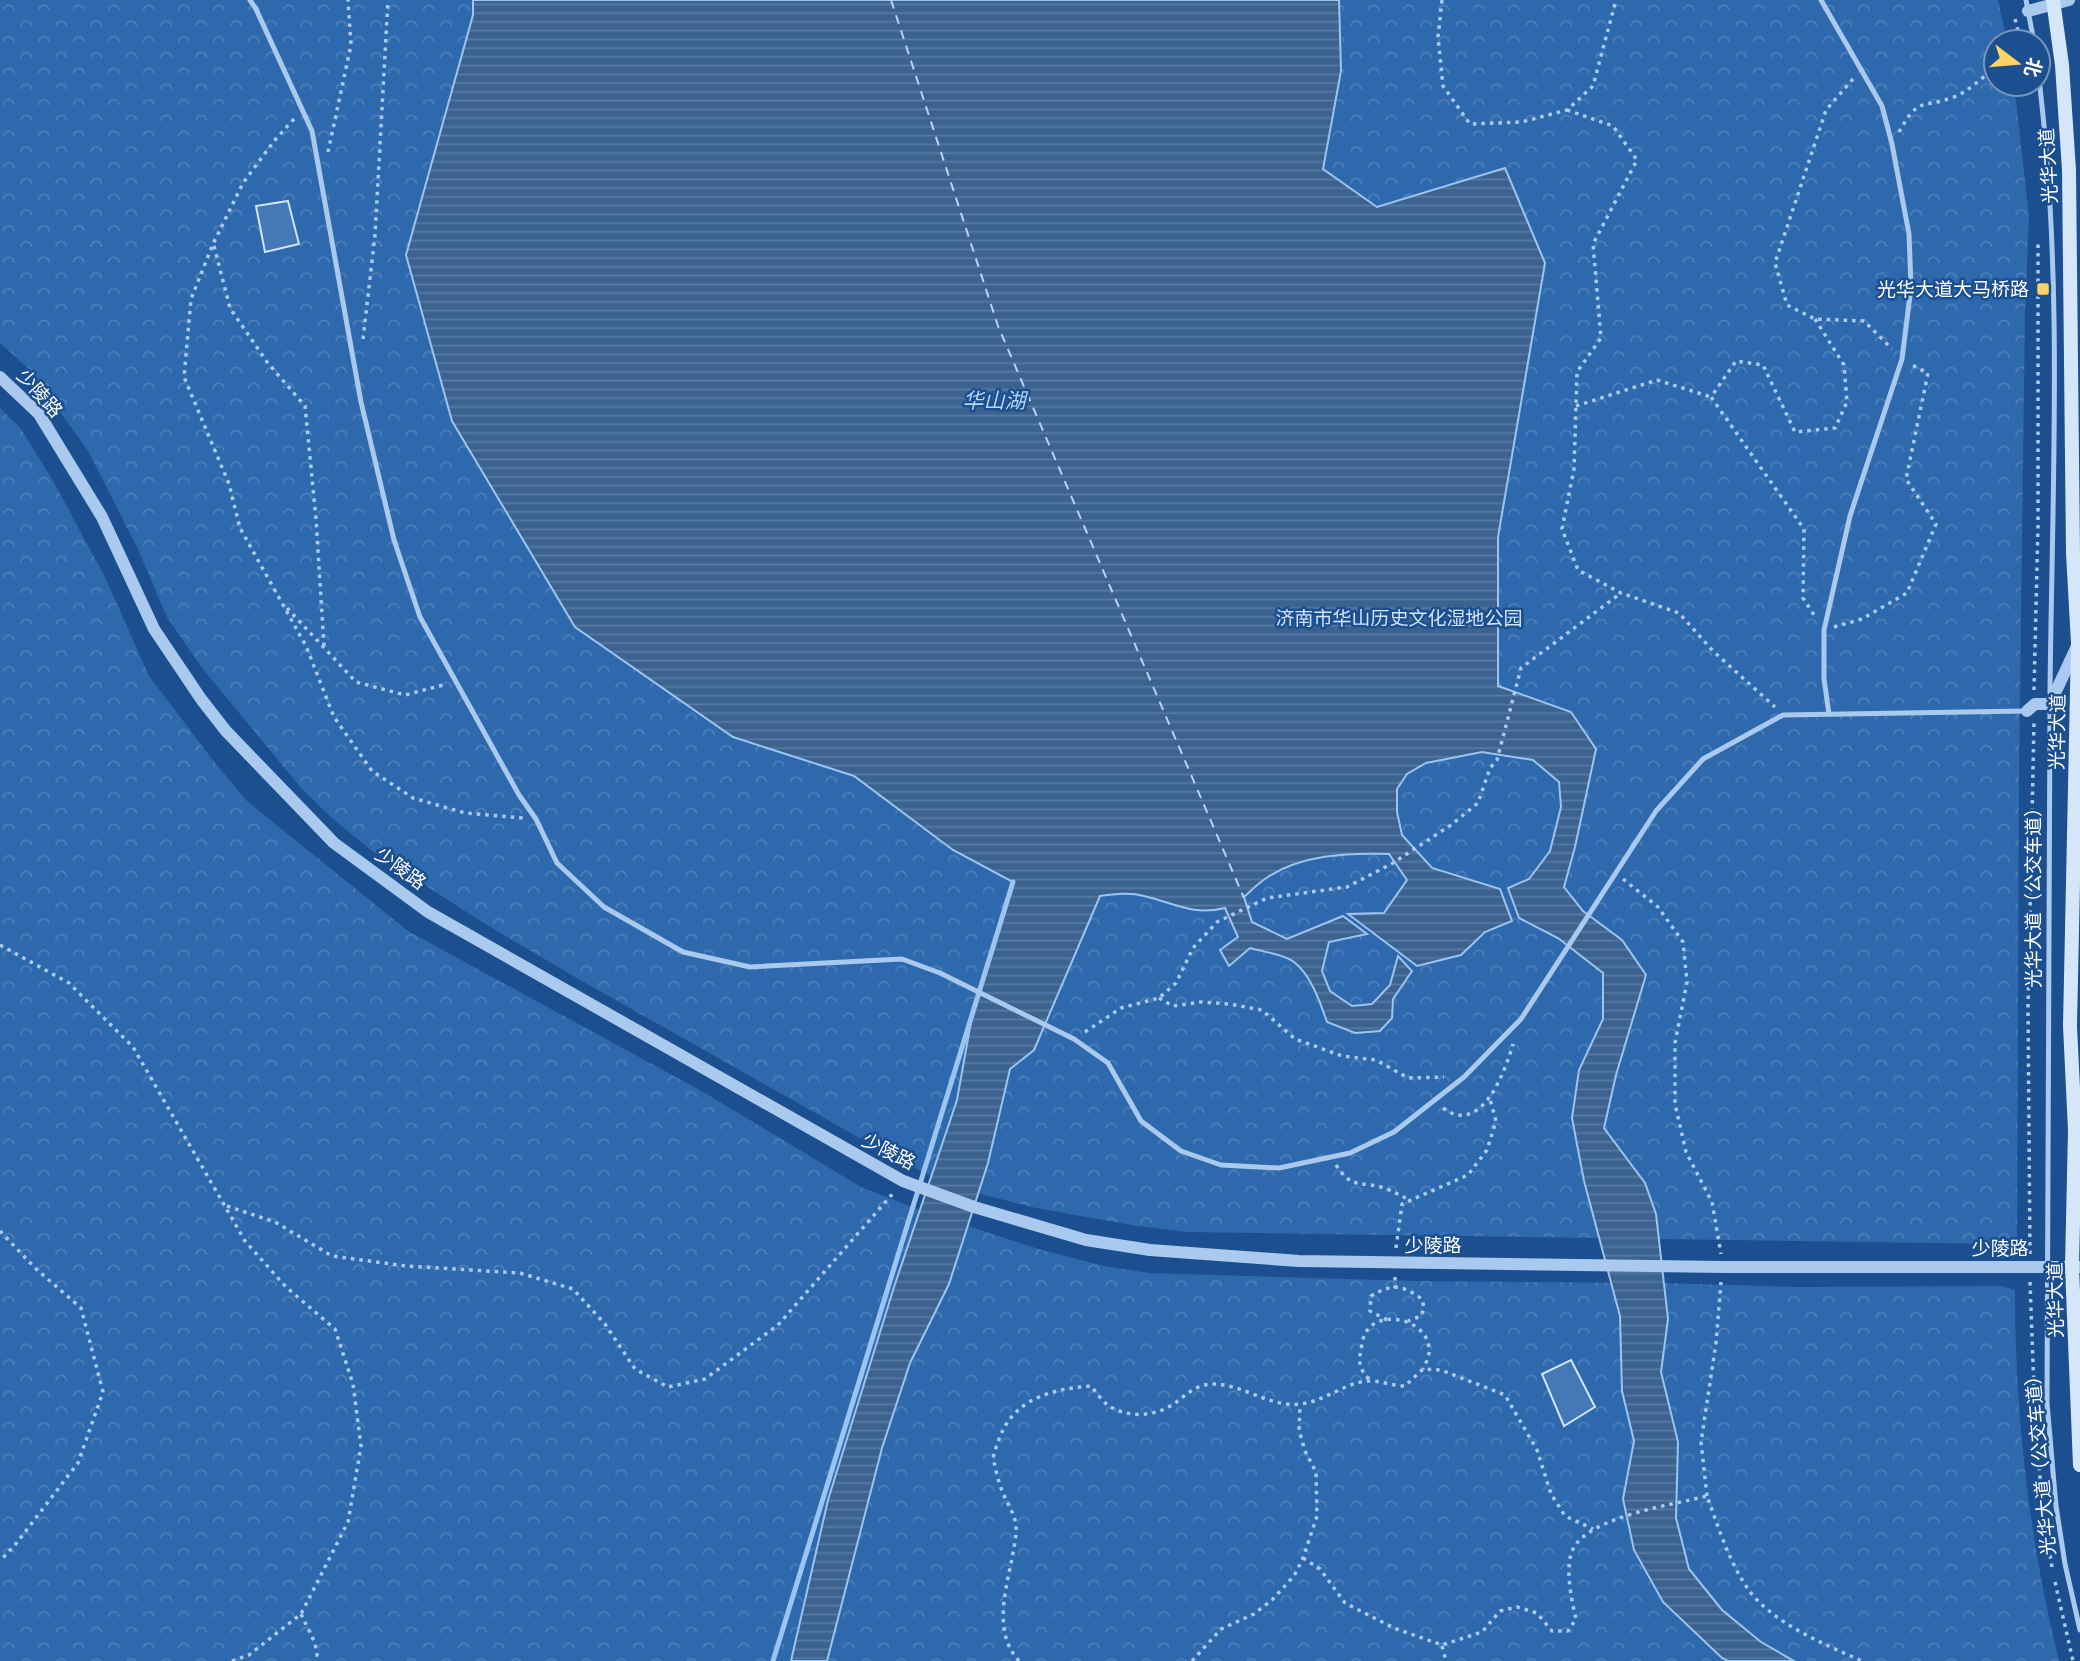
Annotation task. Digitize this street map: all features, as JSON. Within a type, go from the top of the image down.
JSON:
[{"type":"main road","name":"光华大道","points":[[2053,2],[2062,65],[2069,170],[2073,553],[2079,643],[2070,1026],[2075,1130],[2080,1465]]},
{"type":"street","points":[[2027,6],[2069,0]]},
{"type":"street","name":"少陵路","points":[[0,377],[46,425],[102,517],[154,629],[201,699],[226,731],[334,843],[428,912],[903,1181],[974,1208],[1086,1240],[1150,1250],[1298,1261],[1723,1267],[2076,1267]]},
{"type":"street","points":[[2031,708],[2050,705],[2079,643]]},
{"type":"lane","points":[[250,0],[312,131],[361,402],[394,540],[420,617],[519,795],[536,819],[557,863],[604,907],[683,952],[750,967],[902,959],[940,972],[1074,1039],[1108,1063],[1141,1121],[1181,1151],[1221,1165],[1279,1168],[1350,1153],[1394,1132],[1464,1077],[1521,1019],[1656,811],[1703,759],[1783,715],[2031,708]]},
{"type":"lane","points":[[1821,0],[1882,106],[1909,234],[1911,287],[1902,359],[1850,516],[1824,630],[1824,679],[1829,714]]},
{"type":"lane","points":[[2027,6],[2031,28]]},
{"type":"lane","name":"光华大道（公交车道）","points":[[2040,98],[2050,209],[2054,315],[2047,1403],[2055,1494],[2065,1564],[2080,1630]]},
{"type":"path","points":[[327,154],[351,45],[348,0]]},
{"type":"path","points":[[362,342],[375,235],[388,0]]},
{"type":"path","points":[[1442,0],[1438,37],[1443,86],[1470,124],[1522,122],[1567,110],[1593,86],[1616,0]]},
{"type":"path","points":[[1576,405],[1657,380],[1711,397],[1804,529],[1803,598],[1824,630],[1861,619],[1908,593],[1936,524],[1906,479],[1928,373],[1902,359],[1864,321],[1815,320],[1787,305],[1775,263],[1826,110],[1861,70]]},
{"type":"path","points":[[1892,144],[1910,112],[1924,104],[1955,97],[1982,78]]},
{"type":"path","points":[[303,110],[274,141],[243,183],[213,244],[191,299],[184,376],[229,484],[240,528],[306,646],[334,717],[372,771],[413,798],[465,813],[536,819]]},
{"type":"path","points":[[1567,110],[1613,126],[1637,160],[1593,244],[1601,338],[1577,372],[1574,469],[1562,529],[1578,570],[1621,593],[1679,613],[1713,651],[1783,715]]},
{"type":"path","points":[[2034,1396],[2030,1319],[2028,1007],[2031,708],[2038,525],[2038,243]]},
{"type":"path","points":[[213,244],[230,308],[267,362],[305,405],[324,646]]},
{"type":"path","points":[[1711,397],[1736,361],[1763,365],[1795,432],[1835,428],[1847,402],[1844,365],[1815,320]]},
{"type":"path","points":[[1074,1039],[1121,1008],[1159,999],[1176,983],[1193,948],[1222,919],[1267,898],[1347,887],[1393,863],[1478,803],[1490,768],[1497,760],[1521,668],[1621,593]]},
{"type":"path","points":[[283,603],[356,682],[405,695],[456,682]]},
{"type":"path","points":[[1616,874],[1658,907],[1683,942],[1687,982],[1675,1043],[1675,1104],[1686,1152],[1712,1202],[1723,1267],[1716,1343],[1701,1442],[1707,1496],[1725,1546],[1746,1586],[1761,1604],[1813,1639],[1862,1661]]},
{"type":"path","points":[[0,945],[69,983],[133,1047],[245,1241],[286,1287],[335,1329],[353,1384],[361,1446],[348,1522],[301,1615],[249,1654],[232,1661]]},
{"type":"path","points":[[1159,999],[1173,1006],[1201,1002],[1262,1010],[1295,1039],[1342,1056],[1376,1060],[1408,1078],[1464,1077]]},
{"type":"path","points":[[1433,1101],[1452,1115],[1468,1116],[1481,1107],[1504,1072],[1521,1019]]},
{"type":"path","points":[[1395,1264],[1397,1226],[1402,1204],[1468,1175],[1487,1150],[1496,1121],[1489,1096]]},
{"type":"path","points":[[1330,1157],[1344,1177],[1360,1185],[1381,1187],[1410,1200]]},
{"type":"path","points":[[226,1206],[275,1222],[332,1256],[406,1266],[520,1273],[573,1289],[605,1324],[635,1369],[668,1387],[705,1379],[778,1325],[903,1181]]},
{"type":"path","points":[[0,1231],[35,1268],[81,1308],[103,1392],[78,1464],[0,1561]]},
{"type":"path","points":[[1387,1320],[1370,1311],[1371,1296],[1384,1289],[1405,1287],[1422,1299],[1424,1308],[1420,1316],[1408,1321],[1387,1320],[1369,1327],[1364,1336],[1359,1356],[1361,1371],[1370,1380],[1389,1386],[1405,1386],[1423,1369],[1430,1353],[1426,1339],[1417,1326],[1408,1321]]},
{"type":"path","points":[[1423,1369],[1441,1370],[1505,1395],[1537,1450],[1551,1494],[1565,1516],[1593,1529]]},
{"type":"path","points":[[1019,1661],[1003,1627],[1004,1596],[1014,1555],[1017,1518],[1002,1492],[993,1458],[1002,1430],[1020,1407],[1042,1394],[1091,1386],[1108,1406],[1124,1412],[1153,1415],[1174,1404],[1190,1390],[1210,1384],[1237,1387],[1262,1398],[1300,1405],[1370,1380]]},
{"type":"path","points":[[1192,1661],[1221,1629],[1254,1615],[1272,1600],[1294,1576],[1303,1558],[1317,1516],[1316,1472],[1305,1451],[1299,1430],[1300,1405]]},
{"type":"path","points":[[2036,1422],[2043,1501]]},
{"type":"path","points":[[1303,1558],[1320,1569],[1345,1603],[1394,1628],[1442,1645],[1482,1632],[1500,1611],[1517,1607],[1537,1612],[1552,1630],[1568,1632],[1576,1619],[1569,1574],[1573,1549],[1593,1529],[1616,1518],[1707,1496]]},
{"type":"path","points":[[2046,1527],[2049,1554],[2073,1661]]},
{"type":"path","points":[[301,1615],[315,1643],[318,1661]]},
{"type":"path","points":[[1442,1645],[1447,1661]]},
{"type":"green space","name":"济南市华山历史文化湿地公园","points":[[0,0],[1998,0],[2004,28],[1982,28],[1982,98],[2016,98],[2029,216],[2025,313],[2019,773],[2017,1240],[1999,1244],[1187,1232],[1036,1208],[950,1186],[879,1149],[482,922],[372,851],[333,819],[302,789],[202,668],[167,617],[137,547],[88,451],[30,370],[0,343]]},
{"type":"green space","points":[[0,408],[21,429],[52,479],[105,577],[149,676],[247,801],[408,931],[705,1093],[861,1187],[927,1213],[1042,1250],[1104,1266],[1149,1273],[1415,1281],[1798,1287],[2001,1286],[2015,1290],[2018,1384],[2026,1477],[2039,1570],[2059,1661],[0,1661]]},
{"type":"water","name":"华山湖","points":[[473,0],[1339,0],[1341,71],[1323,169],[1377,207],[1505,168],[1545,263],[1498,537],[1498,686],[1571,712],[1596,749],[1564,887],[1583,911],[1622,940],[1646,975],[1616,1075],[1604,1128],[1645,1183],[1656,1214],[1668,1319],[1661,1372],[1678,1442],[1676,1518],[1689,1569],[1722,1610],[1761,1642],[1794,1661],[1728,1661],[1722,1658],[1663,1602],[1634,1550],[1623,1499],[1634,1441],[1622,1391],[1620,1316],[1584,1181],[1572,1118],[1579,1070],[1603,1019],[1603,973],[1558,938],[1519,918],[1508,888],[1529,879],[1550,851],[1561,807],[1559,782],[1533,760],[1482,752],[1426,763],[1407,774],[1397,789],[1397,812],[1402,835],[1432,868],[1500,889],[1512,921],[1485,932],[1461,955],[1417,966],[1348,914],[1384,913],[1407,880],[1389,854],[1341,855],[1293,864],[1265,879],[1244,897],[1252,922],[1287,939],[1343,916],[1367,934],[1329,942],[1322,971],[1330,991],[1352,1006],[1372,1004],[1390,985],[1398,956],[1412,971],[1393,999],[1392,1018],[1380,1031],[1355,1033],[1327,1022],[1305,974],[1285,957],[1250,948],[1229,966],[1220,950],[1238,937],[1225,908],[1193,910],[1133,894],[1100,896],[1034,1050],[1010,1069],[988,1163],[949,1284],[910,1363],[882,1448],[827,1661],[791,1661],[828,1500],[894,1287],[957,1100],[973,1011],[1013,882],[953,850],[854,776],[733,737],[575,627],[452,421],[406,255],[473,15]]},
{"type":"building","points":[[288,201],[299,244],[265,252],[256,206]]},
{"type":"building","points":[[1571,1360],[1595,1407],[1564,1426],[1542,1374]]},
{"type":"waterway","points":[[773,1661],[1013,882]]},
{"type":"ferry route","points":[[891,0],[998,326],[1244,898]]},
{"type":"place","name":"光华大道大马桥路","points":[[2043,289]]}]
